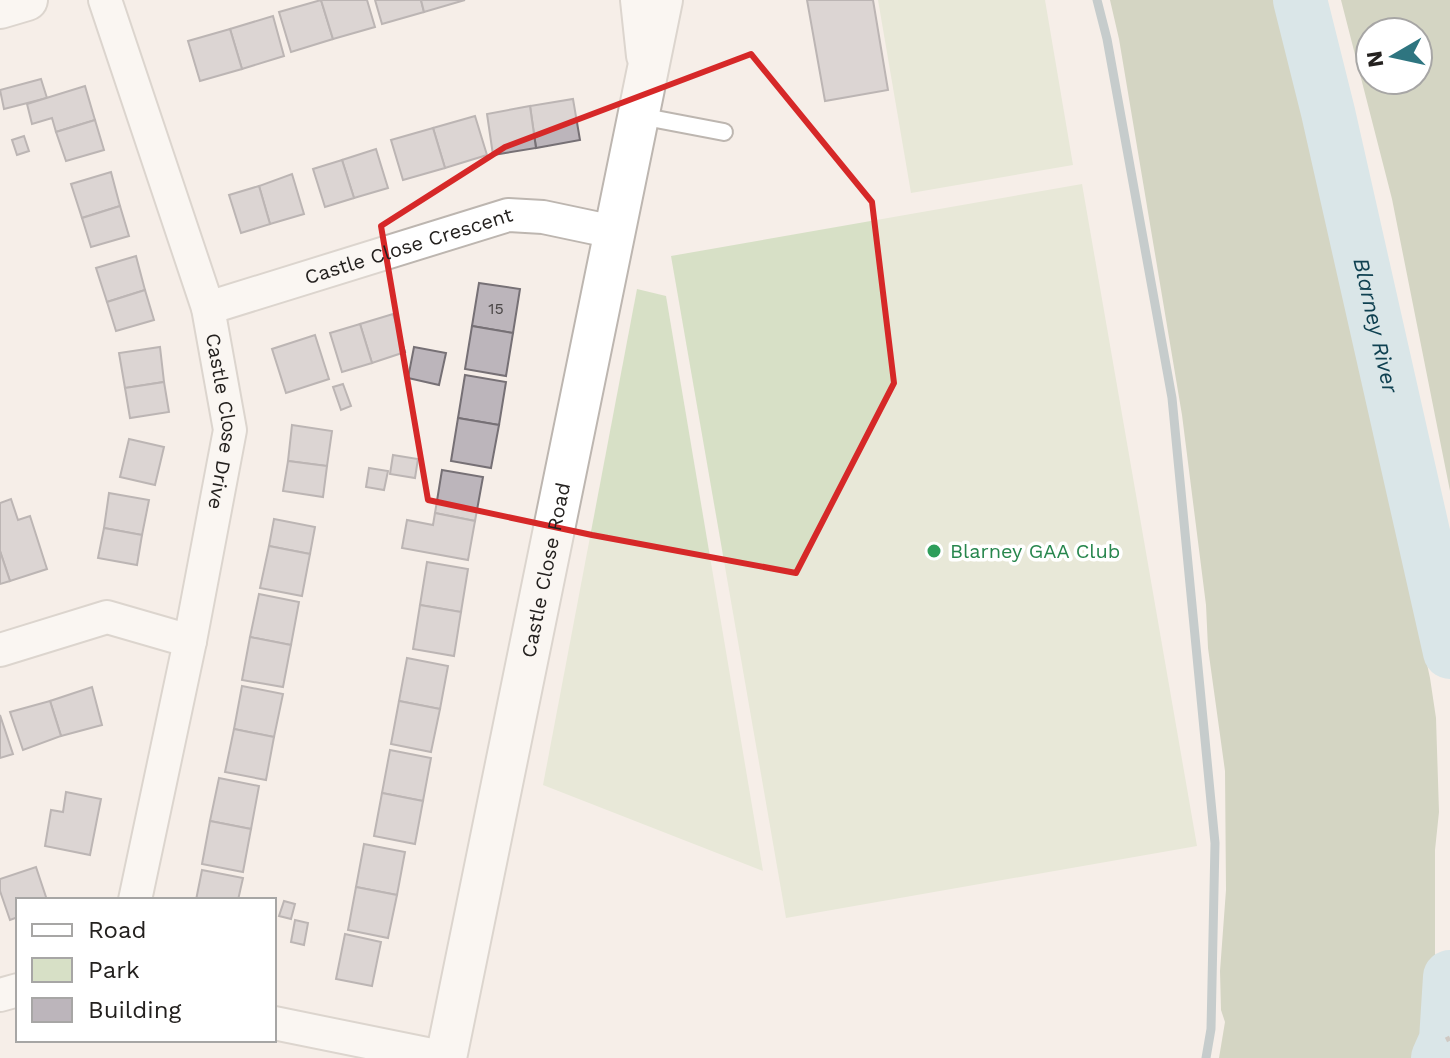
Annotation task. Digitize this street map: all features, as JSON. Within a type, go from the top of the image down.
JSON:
[{"type":"street","points":[[0,8],[27,0]]},
{"type":"street","name":"Castle Close Drive","points":[[105,0],[208,308],[230,430],[190,641],[135,898]]},
{"type":"street","name":"Castle Close Road","points":[[637,0],[642,100]]},
{"type":"street","name":"Castle Close Road","points":[[446,1058],[662,0]]},
{"type":"street","name":"Castle Close Crescent","points":[[208,308],[508,215],[543,217],[614,232]]},
{"type":"street","points":[[0,650],[107,617],[190,641]]},
{"type":"street","points":[[276,1023],[446,1058]]},
{"type":"lane","points":[[642,100],[724,132]]},
{"type":"highlighted area","points":[[751,54],[872,202],[894,383],[796,573],[592,535],[428,500],[381,226],[505,147]]},
{"type":"green space","points":[[878,0],[1045,0],[1073,165],[911,193]]},
{"type":"green space","points":[[1110,0],[1287,0],[1310,102],[1348,213],[1377,432],[1436,718],[1439,812],[1435,850],[1435,959],[1430,1005],[1418,1058],[1219,1058],[1225,1022],[1221,1010],[1220,971],[1226,890],[1225,771],[1182,415]]},
{"type":"green space","points":[[1341,0],[1450,0],[1450,491],[1392,199],[1366,96],[1434,96],[1434,16],[1354,16],[1354,51]]},
{"type":"green space","name":"Blarney GAA Club","points":[[1082,184],[1197,846],[786,918],[671,256]]},
{"type":"green space","points":[[637,289],[666,296],[763,871],[543,785]]},
{"type":"building","points":[[321,0],[333,39],[291,52],[279,12]]},
{"type":"building","points":[[321,0],[367,0],[375,27],[333,39]]},
{"type":"building","points":[[375,0],[421,0],[424,12],[382,24]]},
{"type":"building","points":[[421,0],[465,0],[424,12]]},
{"type":"building","points":[[807,0],[873,0],[888,90],[825,101]]},
{"type":"building","points":[[273,16],[284,56],[242,69],[230,29]]},
{"type":"building","points":[[230,29],[242,69],[200,81],[188,41]]},
{"type":"building","points":[[41,79],[47,98],[4,109],[0,90]]},
{"type":"building","points":[[85,86],[95,120],[56,132],[52,118],[32,124],[27,104]]},
{"type":"building","points":[[573,99],[580,140],[536,148],[530,106]]},
{"type":"building","points":[[530,106],[536,148],[493,155],[487,114]]},
{"type":"building","points":[[475,116],[487,155],[445,168],[433,128]]},
{"type":"building","points":[[95,120],[104,150],[66,161],[56,132]]},
{"type":"building","points":[[433,128],[445,168],[403,180],[391,140]]},
{"type":"building","points":[[24,136],[29,151],[17,155],[12,140]]},
{"type":"building","points":[[376,149],[388,188],[354,198],[342,160]]},
{"type":"building","points":[[342,160],[354,198],[325,207],[313,169]]},
{"type":"building","points":[[111,172],[120,206],[82,218],[71,184]]},
{"type":"building","points":[[292,174],[304,214],[270,224],[259,186]]},
{"type":"building","points":[[259,186],[270,224],[241,233],[229,195]]},
{"type":"building","points":[[120,206],[129,236],[91,247],[82,218]]},
{"type":"building","points":[[136,256],[145,290],[107,302],[96,268]]},
{"type":"building","points":[[479,283],[520,289],[513,333],[472,326]]},
{"type":"building","points":[[145,290],[154,320],[116,331],[107,302]]},
{"type":"building","points":[[393,314],[405,352],[372,363],[360,324]]},
{"type":"building","points":[[360,324],[372,363],[342,372],[330,333]]},
{"type":"building","points":[[472,326],[513,333],[506,376],[465,369]]},
{"type":"building","points":[[315,335],[329,379],[286,393],[272,349]]},
{"type":"building","points":[[160,347],[164,382],[125,388],[119,353]]},
{"type":"building","points":[[414,347],[446,353],[439,385],[408,378]]},
{"type":"building","points":[[465,375],[506,382],[499,425],[458,418]]},
{"type":"building","points":[[164,382],[169,412],[130,418],[125,388]]},
{"type":"building","points":[[343,384],[351,406],[341,410],[333,387]]},
{"type":"building","points":[[458,418],[499,425],[491,468],[451,461]]},
{"type":"building","points":[[292,425],[332,431],[327,466],[288,461]]},
{"type":"building","points":[[129,439],[164,447],[155,485],[120,477]]},
{"type":"building","points":[[393,455],[418,459],[415,478],[390,474]]},
{"type":"building","points":[[288,461],[327,466],[323,497],[283,491]]},
{"type":"building","points":[[369,468],[388,471],[384,490],[366,487]]},
{"type":"building","points":[[442,470],[483,477],[475,521],[435,513]]},
{"type":"building","points":[[109,493],[149,500],[142,535],[104,528]]},
{"type":"building","points":[[11,499],[18,520],[30,516],[47,569],[10,581],[0,551],[0,503]]},
{"type":"building","points":[[435,513],[475,521],[468,560],[402,548],[407,520],[433,525]]},
{"type":"building","points":[[274,519],[315,527],[310,554],[269,546]]},
{"type":"building","points":[[104,528],[142,535],[137,565],[98,558]]},
{"type":"building","points":[[269,546],[310,554],[302,596],[260,588]]},
{"type":"building","points":[[0,551],[10,581],[0,584]]},
{"type":"building","points":[[427,562],[468,569],[461,612],[420,605]]},
{"type":"building","points":[[259,594],[299,602],[291,645],[250,637]]},
{"type":"building","points":[[420,605],[461,612],[454,656],[413,649]]},
{"type":"building","points":[[250,637],[291,645],[283,687],[242,680]]},
{"type":"building","points":[[407,658],[448,666],[440,709],[399,701]]},
{"type":"building","points":[[242,686],[283,694],[274,737],[234,729]]},
{"type":"building","points":[[92,687],[102,725],[61,736],[50,701]]},
{"type":"building","points":[[50,701],[61,736],[23,750],[10,712]]},
{"type":"building","points":[[399,701],[440,709],[431,752],[391,744]]},
{"type":"building","points":[[0,715],[13,754],[0,758]]},
{"type":"building","points":[[234,729],[274,737],[266,780],[225,772]]},
{"type":"building","points":[[390,750],[431,758],[423,801],[382,793]]},
{"type":"building","points":[[219,778],[259,786],[251,829],[210,821]]},
{"type":"building","points":[[66,792],[101,799],[90,855],[45,846],[51,810],[63,812]]},
{"type":"building","points":[[382,793],[423,801],[415,844],[374,836]]},
{"type":"building","points":[[210,821],[251,829],[243,872],[202,864]]},
{"type":"building","points":[[364,844],[405,852],[397,895],[356,887]]},
{"type":"building","points":[[36,867],[46,898],[16,898],[16,918],[10,920],[0,891],[0,879]]},
{"type":"building","points":[[202,870],[243,878],[238,898],[196,898]]},
{"type":"building","points":[[356,887],[397,895],[388,938],[348,930]]},
{"type":"building","points":[[284,901],[295,904],[291,919],[279,916]]},
{"type":"building","points":[[295,920],[308,923],[304,945],[291,942]]},
{"type":"building","points":[[345,934],[381,942],[372,986],[336,979]]},
{"type":"waterway","points":[[1097,0],[1107,39],[1172,398],[1215,843],[1211,1029],[1206,1058]]},
{"type":"waterway","name":"Blarney River","points":[[1300,0],[1450,652]]},
{"type":"waterway","name":"Blarney River","points":[[1438,1058],[1446,1040],[1450,977]]},
{"type":"place","name":"Blarney GAA Club","points":[[934,551]]}]
